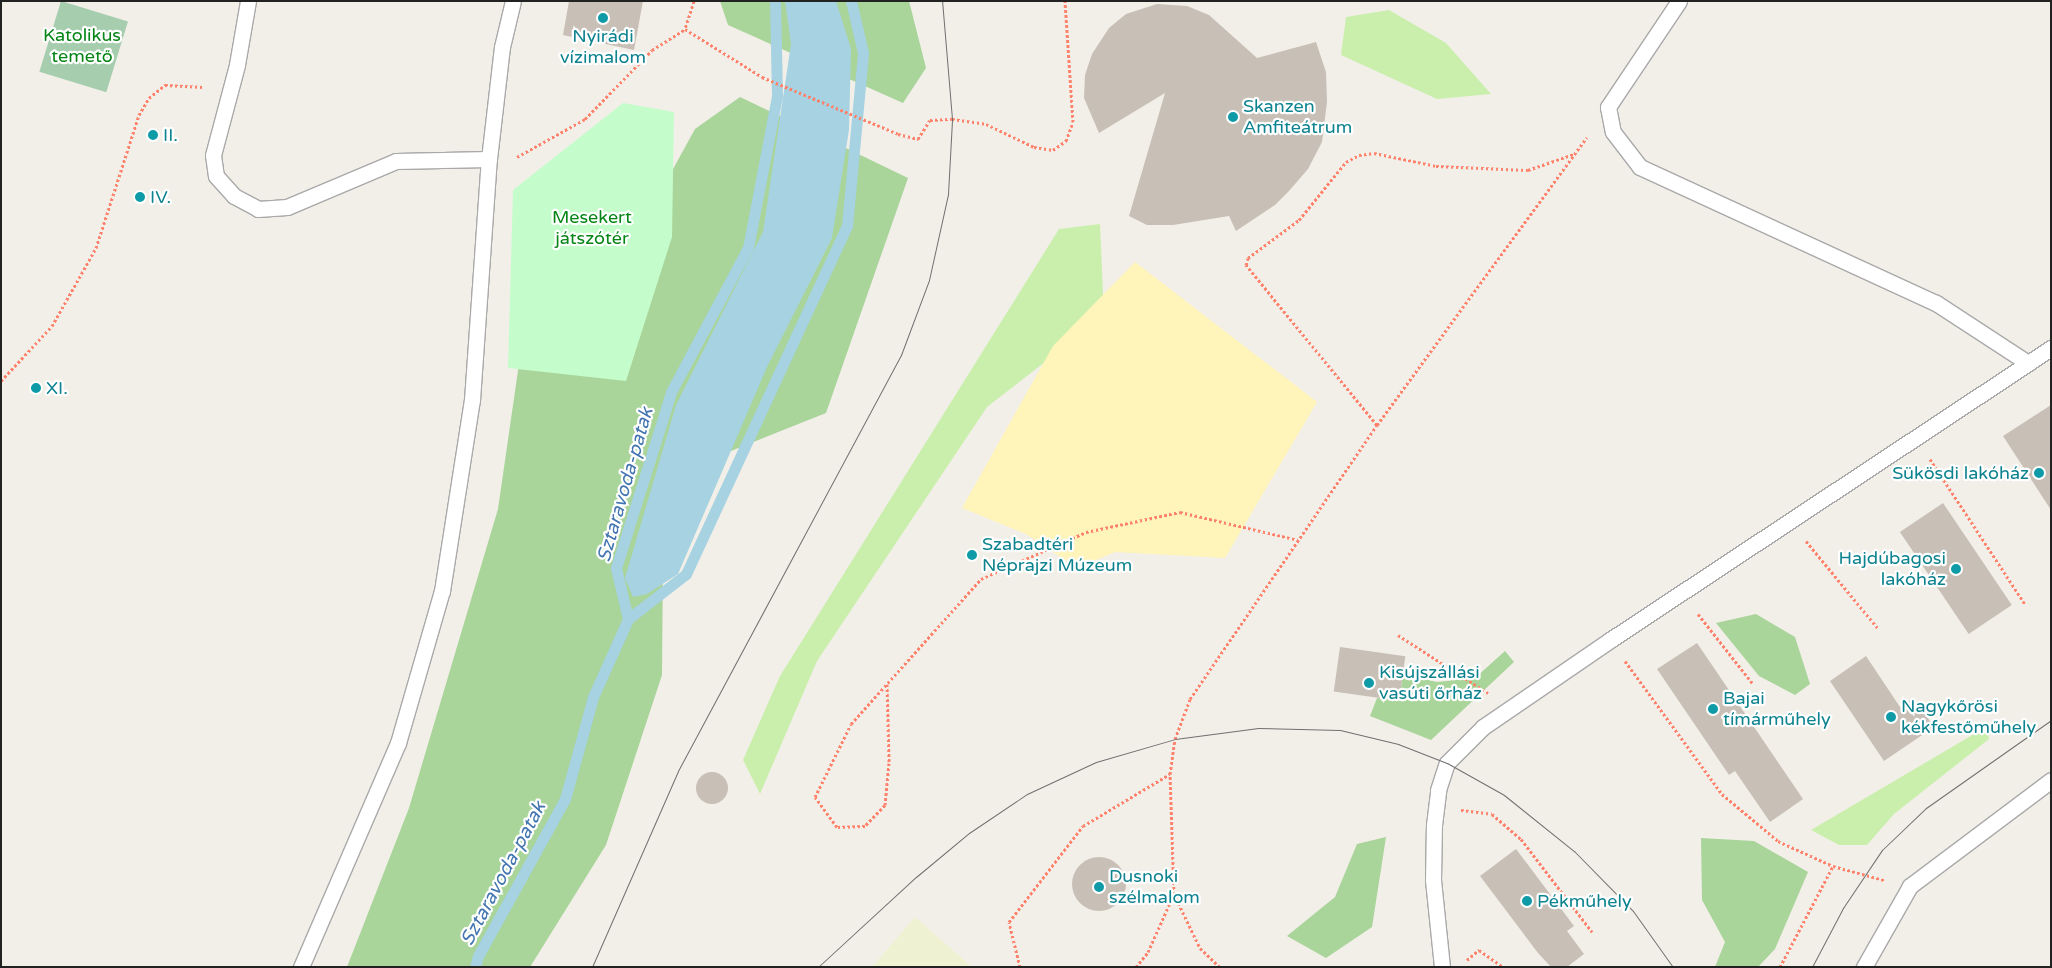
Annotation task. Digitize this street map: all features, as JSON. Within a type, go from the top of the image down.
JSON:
[{"type":"lane","points":[[248,1],[237,65],[228,92],[213,155],[216,176],[234,196],[258,209],[287,206],[396,161],[489,159]]},
{"type":"lane","points":[[301,967],[398,743],[442,591],[472,400],[489,159],[502,47],[513,1]]},
{"type":"lane","points":[[1680,1],[1608,107],[1614,132],[1624,149],[1647,170],[1936,303],[2028,363]]},
{"type":"lane","points":[[1442,967],[1433,880],[1435,812],[1448,763],[1483,728],[1511,708],[1914,436],[2051,348]]},
{"type":"lane","points":[[1864,967],[1910,886],[2051,780]]},
{"type":"path","points":[[489,159],[514,159],[585,119],[652,50],[685,29],[694,1]]},
{"type":"path","points":[[685,29],[762,77],[898,134],[918,139],[930,120],[952,119],[986,124],[1034,147],[1053,150],[1066,141],[1073,122],[1065,1]]},
{"type":"path","points":[[1,380],[52,326],[96,248],[139,115],[149,98],[165,85],[189,83],[228,92]]},
{"type":"path","points":[[1220,967],[1200,948],[1174,894],[1170,774],[1174,740],[1190,699],[1377,425],[1608,107]]},
{"type":"path","points":[[1377,425],[1246,265],[1248,258],[1299,220],[1346,162],[1359,155],[1374,153],[1436,166],[1528,170],[1574,154]]},
{"type":"path","points":[[1914,436],[2024,604]]},
{"type":"path","points":[[887,684],[889,763],[885,806],[865,826],[837,828],[815,797],[851,724],[981,579],[1086,532],[1180,512],[1298,540]]},
{"type":"path","points":[[1789,520],[1877,628]]},
{"type":"path","points":[[1682,592],[1753,684]]},
{"type":"path","points":[[1398,635],[1511,708]]},
{"type":"path","points":[[1610,640],[1679,741],[1722,794],[1778,841],[1833,866],[1910,886]]},
{"type":"path","points":[[1020,967],[1009,922],[1084,826],[1170,774]]},
{"type":"path","points":[[1435,812],[1469,810],[1492,814],[1522,839],[1592,932]]},
{"type":"path","points":[[1780,967],[1833,866]]},
{"type":"path","points":[[1136,967],[1148,952],[1174,894]]},
{"type":"path","points":[[1459,967],[1479,950],[1503,967]]},
{"type":"green space","name":"Katolikus temető","points":[[61,1],[128,21],[106,92],[39,72]]},
{"type":"green space","points":[[720,1],[909,1],[926,68],[903,103],[728,25]]},
{"type":"green space","points":[[1389,10],[1446,43],[1491,94],[1437,99],[1341,55],[1346,17]]},
{"type":"green space","points":[[740,97],[908,178],[826,413],[701,463],[663,552],[662,675],[606,845],[530,967],[347,967],[409,808],[498,509],[535,253],[629,249],[695,129]]},
{"type":"green space","name":"Mesekert játszótér","points":[[623,103],[674,112],[672,237],[626,381],[508,368],[513,190]]},
{"type":"green space","points":[[1100,224],[1104,316],[987,407],[817,661],[760,794],[743,760],[780,676],[1059,229]]},
{"type":"green space","points":[[1756,614],[1795,637],[1810,684],[1795,695],[1759,676],[1716,623]]},
{"type":"green space","points":[[1505,651],[1514,662],[1431,740],[1370,716],[1377,698],[1399,701],[1403,674],[1437,682],[1475,678]]},
{"type":"green space","points":[[1986,727],[1989,739],[1894,814],[1867,845],[1839,845],[1811,830]]},
{"type":"green space","points":[[1386,837],[1372,927],[1326,958],[1287,936],[1335,897],[1357,844]]},
{"type":"green space","points":[[1701,838],[1754,841],[1808,872],[1775,949],[1758,967],[1715,967],[1725,942],[1702,900]]},
{"type":"green space","points":[[915,917],[972,967],[872,967]]},
{"type":"sand","points":[[1135,262],[1317,402],[1225,558],[1115,552],[1077,568],[1026,534],[962,508],[1053,346]]},
{"type":"water","points":[[785,1],[836,1],[851,49],[849,130],[832,238],[767,367],[678,574],[647,594],[633,597],[625,578],[676,405],[763,232],[791,44]]},
{"type":"building","name":"Nyirádi vízimalom","points":[[569,1],[643,1],[634,50],[563,35]]},
{"type":"building","name":"Skanzen Amfiteátrum","points":[[1157,4],[1187,6],[1209,15],[1257,58],[1316,42],[1326,72],[1327,102],[1322,142],[1308,169],[1289,191],[1275,205],[1236,231],[1229,216],[1173,225],[1147,225],[1129,216],[1165,93],[1099,133],[1084,98],[1085,75],[1092,54],[1109,28],[1126,14]]},
{"type":"building","name":"Sükösdi lakóház","points":[[2051,405],[2051,510],[2003,436]]},
{"type":"building","name":"Hajdúbagosi lakóház","points":[[1943,503],[2012,605],[1969,634],[1900,532]]},
{"type":"building","name":"Bajai tímárműhely","points":[[1697,643],[1803,799],[1770,822],[1735,771],[1729,775],[1657,669]]},
{"type":"building","name":"Kisújszállási vasúti őrház","points":[[1340,647],[1405,656],[1399,701],[1334,692]]},
{"type":"building","name":"Nagykőrösi kékfestőműhely","points":[[1866,656],[1900,707],[1914,698],[1934,727],[1884,761],[1830,681]]},
{"type":"building","points":[[712,772],[718,773],[723,777],[727,782],[727,794],[723,799],[718,803],[712,804],[706,803],[701,799],[697,794],[696,788],[697,782],[701,777],[706,773]]},
{"type":"building","name":"Pékműhely","points":[[1516,849],[1574,926],[1567,931],[1584,954],[1567,967],[1551,967],[1538,953],[1480,876]]},
{"type":"building","name":"Dusnoki szélmalom","points":[[1094,857],[1104,857],[1114,861],[1122,869],[1126,884],[1122,899],[1114,907],[1104,911],[1094,911],[1084,907],[1076,899],[1072,889],[1072,879],[1076,869],[1084,861]]},
{"type":"waterway","name":"Sztaravoda-patak","points":[[475,967],[478,956],[565,799],[593,697],[628,619],[616,568],[671,392],[748,248],[777,96],[775,1]]},
{"type":"waterway","points":[[628,619],[686,574],[847,226],[863,53],[851,1]]},
{"type":"tram line","points":[[592,967],[679,769],[901,355],[929,280],[948,194],[952,119],[942,1]]},
{"type":"tram line","points":[[1812,967],[1843,908],[1882,850],[1926,808],[2051,720]]},
{"type":"tram line","points":[[818,967],[916,877],[969,833],[1027,794],[1096,762],[1175,739],[1258,728],[1340,730],[1398,744],[1447,763],[1504,795],[1574,851],[1633,911],[1673,967]]},
{"type":"place","name":"Nyirádi vízimalom","points":[[603,18]]},
{"type":"place","name":"Skanzen Amfiteátrum","points":[[1233,117]]},
{"type":"place","name":"II.","points":[[153,135]]},
{"type":"place","name":"IV.","points":[[140,197]]},
{"type":"place","name":"XI.","points":[[36,388]]},
{"type":"place","name":"Sükösdi lakóház","points":[[2039,473]]},
{"type":"place","name":"Szabadtéri Néprajzi Múzeum","points":[[972,555]]},
{"type":"place","name":"Hajdúbagosi lakóház","points":[[1956,569]]},
{"type":"place","name":"Kisújszállási vasúti őrház","points":[[1369,683]]},
{"type":"place","name":"Bajai tímárműhely","points":[[1713,709]]},
{"type":"place","name":"Nagykőrösi kékfestőműhely","points":[[1891,717]]},
{"type":"place","name":"Dusnoki szélmalom","points":[[1099,887]]},
{"type":"place","name":"Pékműhely","points":[[1527,901]]}]
